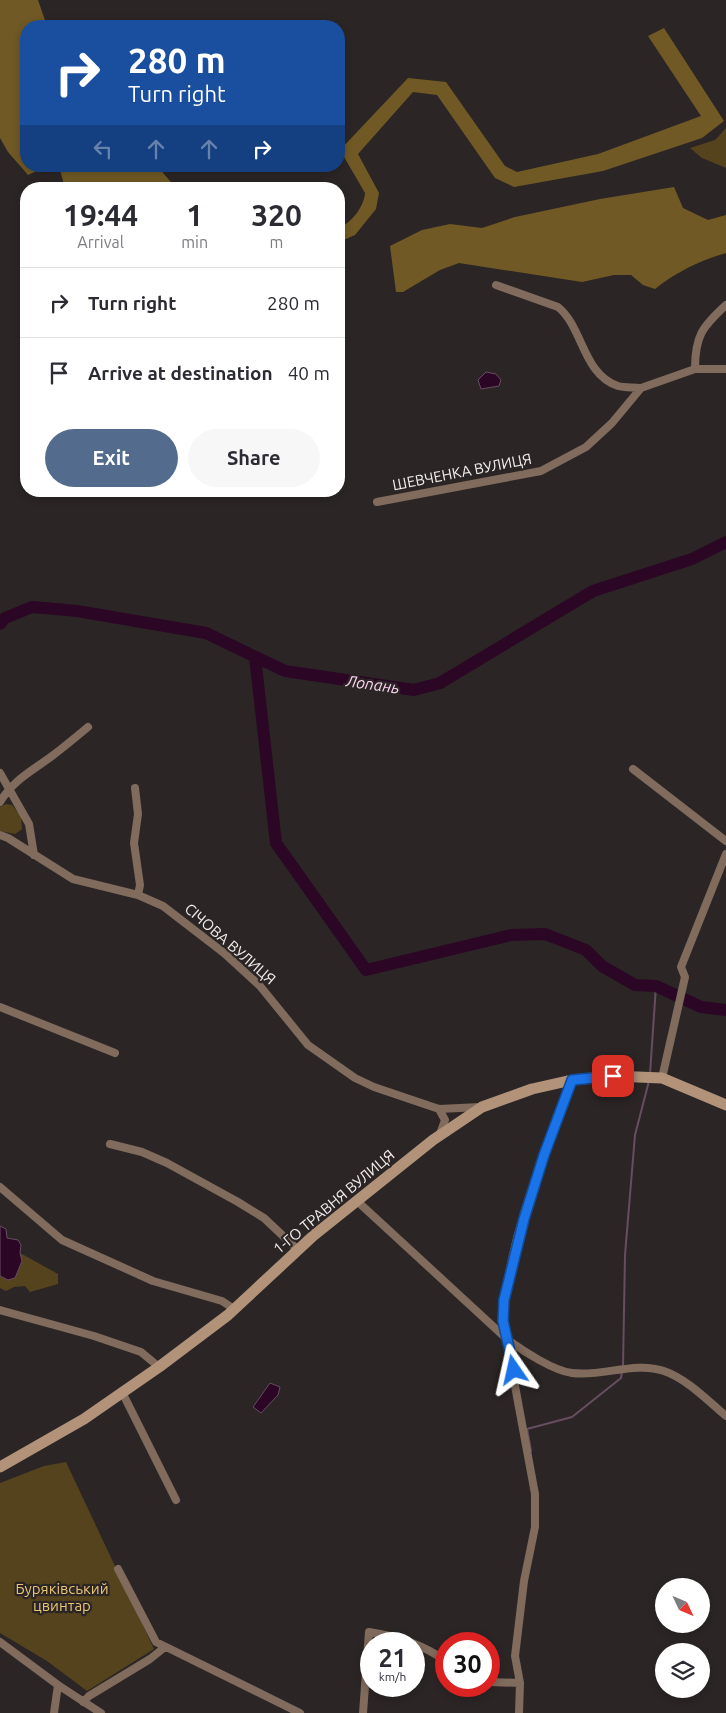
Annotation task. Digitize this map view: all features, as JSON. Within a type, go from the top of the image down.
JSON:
[{"type":"street","points":[[496,285],[558,307],[566,314],[587,356],[605,380],[618,386],[641,388],[695,369],[726,369]]},
{"type":"street","points":[[695,369],[696,343],[700,333],[705,325],[726,304]]},
{"type":"street","name":"ШЕВЧЕНКА ВУЛИЦЯ","points":[[377,502],[541,471],[586,447],[612,423],[641,388]]},
{"type":"street","points":[[0,802],[9,787],[88,727]]},
{"type":"street","points":[[633,769],[726,841]]},
{"type":"street","points":[[0,773],[29,824],[34,855]]},
{"type":"street","points":[[136,788],[138,814],[134,843],[140,885],[138,895]]},
{"type":"street","name":"СІЧОВА ВУЛИЦЯ","points":[[0,835],[73,880],[138,895],[163,906],[224,953],[260,986],[308,1045],[319,1055],[355,1078],[374,1087],[439,1109],[482,1107]]},
{"type":"street","points":[[662,1078],[685,977],[680,967],[726,854]]},
{"type":"street","points":[[0,1007],[115,1054]]},
{"type":"street","name":"1-ГО ТРАВНЯ ВУЛИЦЯ","points":[[0,1467],[84,1419],[159,1367],[234,1309],[298,1250],[357,1201],[438,1137],[482,1107],[532,1089],[572,1080],[613,1076],[662,1078],[726,1105]]},
{"type":"street","points":[[519,1713],[520,1683],[515,1656],[524,1581],[536,1527],[535,1494],[503,1321],[504,1300],[519,1235],[544,1155],[572,1080]]},
{"type":"street","points":[[438,1137],[445,1120],[439,1109]]},
{"type":"street","points":[[110,1144],[142,1152],[168,1163],[238,1202],[264,1218],[298,1250]]},
{"type":"street","points":[[0,1187],[62,1240],[153,1280],[222,1300],[234,1309]]},
{"type":"street","points":[[357,1201],[508,1340],[530,1355],[571,1373],[597,1373],[632,1368],[664,1371],[689,1385],[726,1416]]},
{"type":"street","points":[[0,1310],[94,1336],[141,1352],[159,1367]]},
{"type":"street","points":[[122,1392],[176,1500]]},
{"type":"street","points":[[118,1569],[156,1642],[300,1713]]},
{"type":"street","points":[[363,1713],[369,1632],[389,1635],[417,1644],[435,1655]]},
{"type":"street","points":[[0,1642],[58,1685],[101,1713]]},
{"type":"street","points":[[84,1702],[89,1696],[150,1659],[165,1647]]},
{"type":"street","points":[[500,1682],[520,1683]]},
{"type":"street","points":[[54,1713],[58,1685]]},
{"type":"green space","points":[[726,128],[726,168],[702,158],[690,148],[715,140]]},
{"type":"green space","points":[[6,804],[12,805],[21,816],[22,829],[15,834],[0,831],[0,807]]},
{"type":"green space","points":[[20,1253],[58,1274],[58,1284],[30,1292],[25,1286],[14,1287],[6,1291],[0,1288],[0,1276],[22,1261]]},
{"type":"green space","name":"Буряківський цвинтар","points":[[66,1462],[154,1649],[87,1691],[47,1661],[0,1633],[0,1483],[44,1466]]},
{"type":"shaded area","points":[[0,0],[38,0],[45,20],[20,20],[20,166],[8,152],[0,138]]},
{"type":"shaded area","points":[[664,28],[724,121],[702,138],[603,171],[514,187],[495,178],[437,95],[413,92],[358,154],[379,193],[376,209],[355,235],[345,239],[345,225],[356,214],[362,204],[365,193],[345,159],[345,145],[408,78],[446,82],[505,166],[517,172],[598,154],[701,116],[648,36]]},
{"type":"shaded area","points":[[61,172],[162,172],[171,182],[63,182]]},
{"type":"shaded area","points":[[674,187],[683,208],[708,220],[726,215],[726,253],[689,267],[655,289],[643,285],[631,275],[614,275],[582,282],[459,263],[440,270],[403,292],[396,292],[390,246],[422,230],[450,224],[482,228],[515,217],[600,199]]},
{"type":"shaded area","points":[[486,372],[496,374],[501,380],[499,386],[481,389],[478,380]]},
{"type":"shaded area","points":[[0,1226],[6,1229],[7,1238],[18,1240],[21,1245],[22,1261],[15,1278],[8,1280],[0,1276]]},
{"type":"shaded area","points":[[270,1383],[280,1387],[278,1395],[261,1413],[253,1407]]},
{"type":"waterway","name":"Лопань","points":[[0,624],[5,618],[32,607],[77,611],[206,633],[285,671],[414,690],[440,683],[593,591],[692,559],[726,542]]},
{"type":"waterway","points":[[255,657],[276,843],[366,970],[511,935],[545,934],[586,950],[602,966],[635,985],[656,986],[701,1007],[726,1010]]},
{"type":"waterway","points":[[650,1074],[656,986]]},
{"type":"waterway","points":[[623,1366],[625,1255],[635,1135],[649,1081]]},
{"type":"waterway","points":[[531,1451],[527,1429],[572,1417],[621,1378],[622,1371]]},
{"type":"route","points":[[514,1370],[503,1321],[504,1300],[519,1235],[544,1155],[572,1080],[613,1076]]}]
